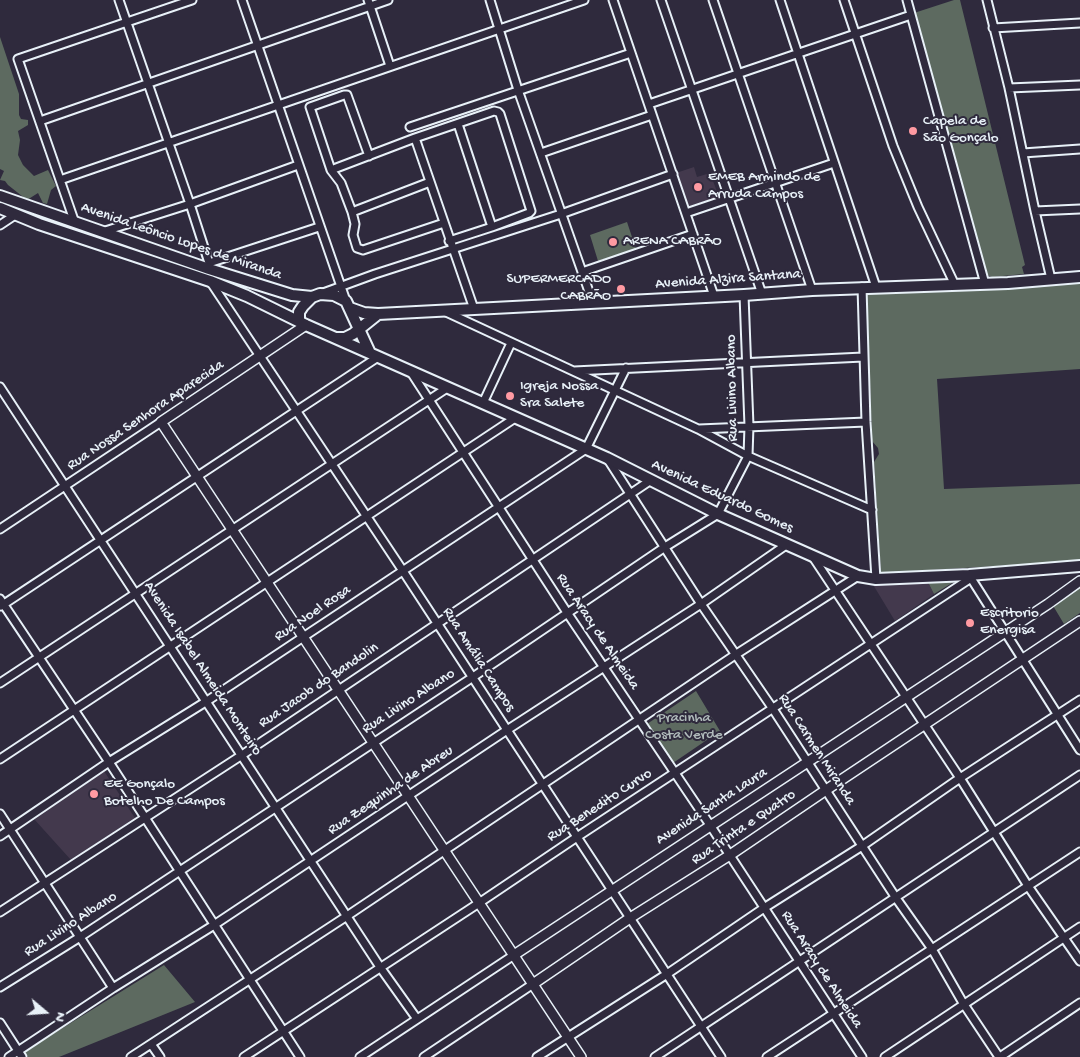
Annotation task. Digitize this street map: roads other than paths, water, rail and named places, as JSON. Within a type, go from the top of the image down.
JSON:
[{"type":"main road","name":"Avenida Leôncio Lopes de Miranda","points":[[0,196],[292,296],[334,295],[364,313],[378,314]]},
{"type":"main road","name":"Avenida Leôncio Lopes de Miranda","points":[[0,208],[15,215],[210,281],[247,296],[336,338]]},
{"type":"main road","name":"Avenida Alzira Santana","points":[[378,314],[862,287],[954,283],[985,284],[1080,277]]},
{"type":"main road","points":[[302,323],[299,312],[316,295]]},
{"type":"main road","points":[[348,304],[359,329],[374,355]]},
{"type":"main road","points":[[336,338],[345,338],[353,334],[378,314]]},
{"type":"main road","name":"Avenida Eduardo Gomes","points":[[336,338],[607,458],[718,514],[858,576],[876,579],[970,577],[1080,566]]},
{"type":"street","points":[[119,0],[190,204],[209,266],[319,227]]},
{"type":"street","points":[[75,223],[18,59],[192,0]]},
{"type":"street","points":[[242,0],[319,227],[348,304]]},
{"type":"street","points":[[40,121],[258,46],[369,3],[388,0]]},
{"type":"street","points":[[490,0],[518,90],[593,303]]},
{"type":"street","points":[[60,180],[584,0]]},
{"type":"street","points":[[613,0],[714,296]]},
{"type":"street","points":[[661,0],[762,294]]},
{"type":"street","points":[[713,0],[812,290]]},
{"type":"street","points":[[780,0],[876,287]]},
{"type":"street","points":[[844,0],[893,146],[918,207],[954,283]]},
{"type":"street","points":[[907,0],[985,284]]},
{"type":"street","points":[[987,0],[1009,88],[1051,278]]},
{"type":"street","points":[[369,3],[390,66]]},
{"type":"street","points":[[649,104],[911,15]]},
{"type":"street","points":[[993,28],[1080,23]]},
{"type":"street","points":[[410,127],[631,53]]},
{"type":"street","points":[[1009,88],[1080,85]]},
{"type":"street","points":[[369,156],[347,95],[312,105],[309,109],[331,170],[341,183],[352,212],[355,224],[353,235],[357,248],[360,250],[444,223]]},
{"type":"street","points":[[331,170],[494,111],[500,114],[531,207],[529,214],[449,241]]},
{"type":"street","points":[[541,154],[652,115]]},
{"type":"street","points":[[458,124],[492,227]]},
{"type":"street","points":[[415,138],[452,250],[474,309]]},
{"type":"street","points":[[1023,153],[1080,149]]},
{"type":"street","points":[[686,214],[834,163]]},
{"type":"street","points":[[101,232],[190,204],[298,165]]},
{"type":"street","points":[[316,295],[561,214],[673,174]]},
{"type":"street","points":[[352,212],[430,182]]},
{"type":"street","points":[[1035,211],[1080,209]]},
{"type":"street","points":[[0,226],[15,215]]},
{"type":"street","points":[[582,272],[693,234]]},
{"type":"street","name":"Rua Amália Campos","points":[[210,281],[473,677],[721,1057]]},
{"type":"street","points":[[862,287],[866,422],[876,579]]},
{"type":"street","name":"Rua Livino Albano","points":[[0,987],[179,872],[568,614],[665,547],[718,514],[748,456],[749,426],[744,295]]},
{"type":"street","points":[[443,311],[698,429],[748,456],[872,510]]},
{"type":"street","name":"Rua Nossa Senhora Aparecida","points":[[0,529],[259,357],[294,333],[302,323]]},
{"type":"street","points":[[484,403],[511,343]]},
{"type":"street","points":[[300,1057],[109,762],[1,604],[296,411],[374,355]]},
{"type":"street","points":[[572,371],[864,357]]},
{"type":"street","points":[[586,449],[626,368]]},
{"type":"street","name":"Rua Aracy de Almeida","points":[[411,371],[568,614],[676,773],[862,1057]]},
{"type":"street","name":"Avenida Isabel Almeida Monteiro","points":[[0,387],[380,967],[417,1019]]},
{"type":"street","points":[[0,683],[447,388]]},
{"type":"street","points":[[0,760],[515,418]]},
{"type":"street","points":[[161,422],[582,1057]]},
{"type":"street","points":[[698,429],[866,422]]},
{"type":"street","name":"Rua Noel Rosa","points":[[0,836],[109,762],[303,638],[586,449]]},
{"type":"street","name":"Rua Carmen Miranda","points":[[607,458],[701,604],[808,761],[896,898],[932,949],[963,1003],[1000,1057]]},
{"type":"street","name":"Rua Jacob do Bandolin","points":[[0,912],[46,884],[242,755],[651,480]]},
{"type":"street","name":"Rua Zequinha de Abreu","points":[[9,1057],[20,1054],[113,988],[214,925],[507,730],[701,604],[786,545]]},
{"type":"street","points":[[812,556],[960,778],[1028,886],[1080,961]]},
{"type":"street","points":[[131,1057],[347,916],[542,783],[640,720],[735,655],[858,576]]},
{"type":"street","points":[[970,577],[1080,750]]},
{"type":"street","name":"Rua Benedito Curvo","points":[[244,1057],[479,904],[970,577]]},
{"type":"street","name":"Avenida Santa Laura","points":[[360,1057],[370,1053],[417,1019],[1080,581]]},
{"type":"street","name":"Rua Trinta e Quatro","points":[[424,1057],[630,918],[730,855],[1080,621]]},
{"type":"street","points":[[537,1057],[862,846],[960,778],[1080,700]]},
{"type":"street","points":[[655,1057],[1080,775]]},
{"type":"street","points":[[0,814],[113,988]]},
{"type":"street","points":[[767,1057],[1080,852]]},
{"type":"street","points":[[885,1057],[963,1003],[1080,927]]},
{"type":"street","points":[[1000,1057],[1080,1003]]},
{"type":"street","points":[[0,1023],[20,1054]]},
{"type":"street","points":[[151,1044],[160,1057]]},
{"type":"street","points":[[436,1049],[442,1057]]},
{"type":"place","name":"Capela de São Gonçalo","points":[[913,131]]},
{"type":"place","name":"EMEB Armindo de Arruda Campos","points":[[698,187]]},
{"type":"place","name":"ARENA CABRÃO","points":[[613,242]]},
{"type":"place","name":"SUPERMERCADO CABRÃO","points":[[621,289]]},
{"type":"place","name":"Igreja Nossa Sra Salete","points":[[510,396]]},
{"type":"place","name":"Escritorio Energisa","points":[[970,623]]},
{"type":"place","name":"EE Gonçalo Botelho De Campos","points":[[94,794]]},
{"type":"park label","name":"Pracinha Costa Verde","points":[[684,728]]}]
